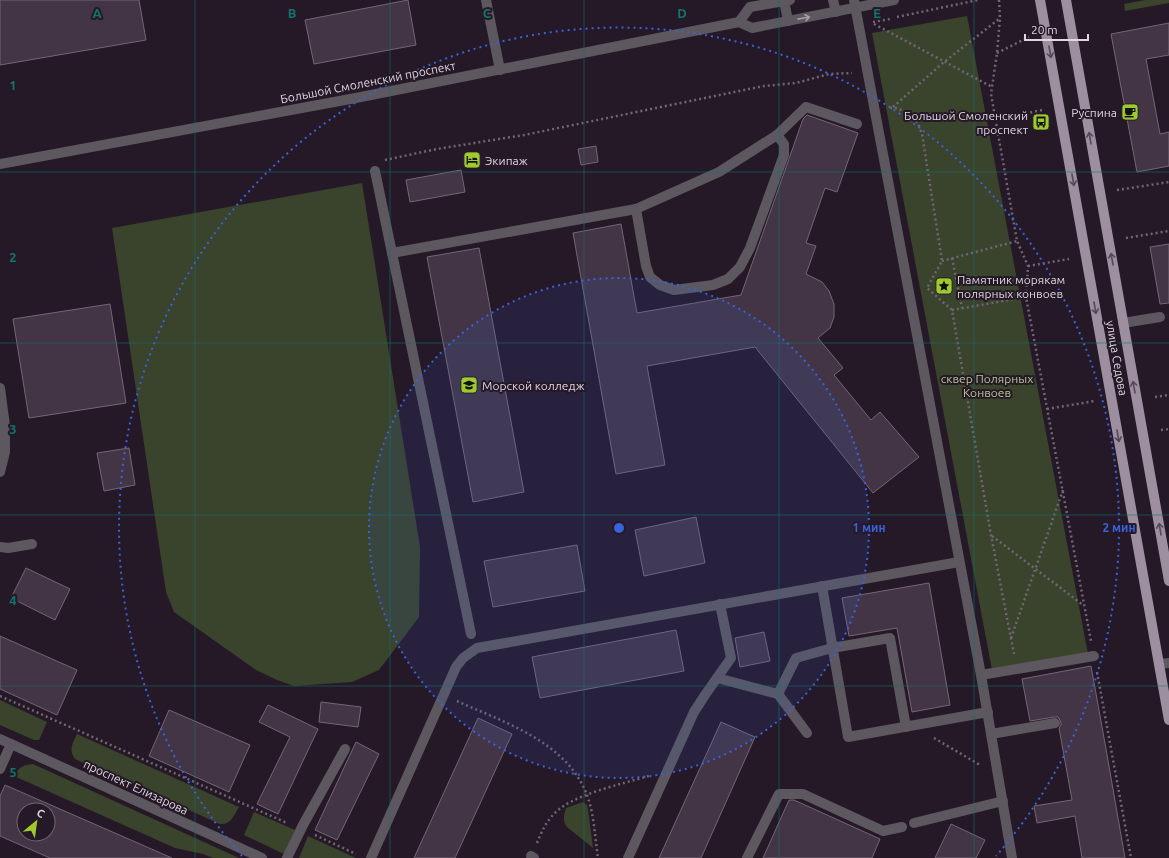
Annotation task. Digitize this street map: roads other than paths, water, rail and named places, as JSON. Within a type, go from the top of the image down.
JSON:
[{"type":"main road","name":"улица Седова","points":[[1040,0],[1164,663],[1169,720]]},
{"type":"main road","name":"улица Седова","points":[[1066,0],[1169,581]]},
{"type":"street","points":[[486,0],[500,70]]},
{"type":"street","points":[[739,22],[750,8],[786,0],[788,21]]},
{"type":"street","points":[[833,0],[836,12]]},
{"type":"street","name":"Большой Смоленский проспект","points":[[0,164],[361,97],[739,22],[752,28],[836,12],[855,4],[894,0]]},
{"type":"street","points":[[855,4],[988,712],[1011,856]]},
{"type":"street","points":[[392,253],[636,208],[719,172],[777,135],[806,107],[857,124]]},
{"type":"street","points":[[636,208],[646,266],[650,277],[660,285],[674,290],[713,285],[728,279],[740,267],[750,248],[784,155],[784,144],[777,135]]},
{"type":"street","points":[[375,170],[471,634]]},
{"type":"street","points":[[1123,323],[1160,317]]},
{"type":"street","points":[[0,388],[5,426],[5,452],[0,472]]},
{"type":"street","points":[[0,547],[8,548],[32,544]]},
{"type":"street","points":[[371,858],[456,667],[463,658],[477,648],[959,562]]},
{"type":"street","points":[[822,586],[848,737],[988,712]]},
{"type":"street","points":[[628,858],[694,712],[731,658],[720,604]]},
{"type":"street","points":[[778,694],[796,658],[832,648],[890,638],[909,726]]},
{"type":"street","points":[[981,675],[1094,656]]},
{"type":"street","points":[[717,678],[778,694],[807,732]]},
{"type":"street","points":[[991,734],[1055,723]]},
{"type":"street","name":"проспект Елизарова","points":[[0,739],[262,858]]},
{"type":"street","points":[[0,769],[11,744]]},
{"type":"street","points":[[287,858],[301,829],[345,749]]},
{"type":"street","points":[[747,858],[778,794],[803,794],[884,831],[902,827]]},
{"type":"street","points":[[914,824],[1003,801]]},
{"type":"place","name":"Руспина","points":[[1130,112]]},
{"type":"place","name":"Большой Смоленский проспект","points":[[1041,122]]},
{"type":"place","name":"Экипаж","points":[[472,160]]},
{"type":"place","name":"Памятник морякам полярных конвоев","points":[[944,286]]},
{"type":"place","name":"Морской колледж","points":[[469,385]]},
{"type":"park label","name":"сквер Полярных Конвоев","points":[[987,385]]}]
